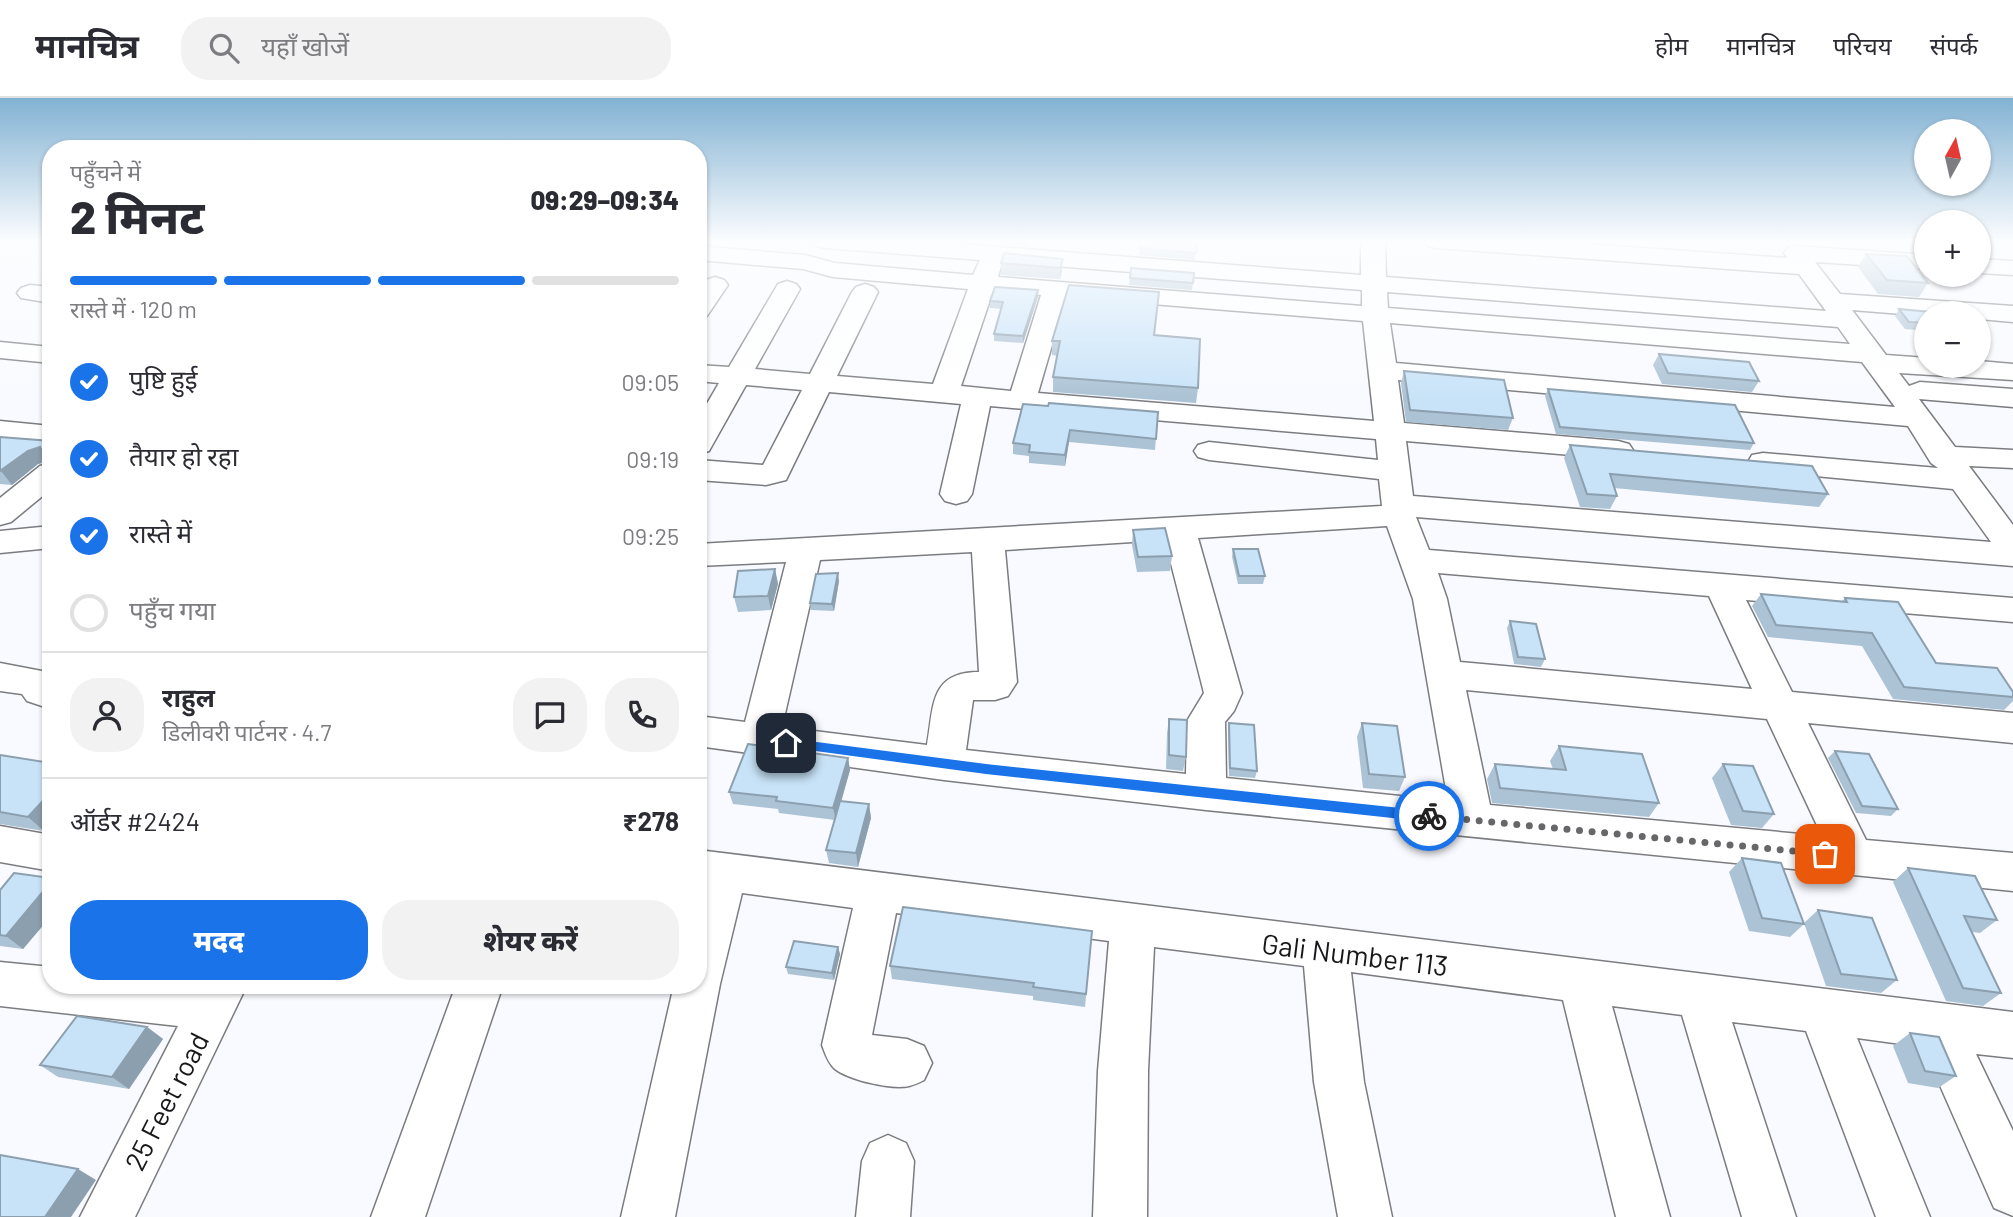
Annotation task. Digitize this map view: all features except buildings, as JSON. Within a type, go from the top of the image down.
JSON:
[{"type":"street","points":[[707,429],[784,293]]},
{"type":"street","points":[[707,471],[766,475],[775,472],[864,293]]},
{"type":"street","points":[[944,394],[979,293]]},
{"type":"street","points":[[1022,400],[1055,293]]},
{"type":"street","points":[[1110,293],[1375,314],[2013,372]]},
{"type":"street","points":[[1374,293],[1398,510],[1430,599],[1472,821]]},
{"type":"street","points":[[1538,293],[1838,310],[2013,314]]},
{"type":"street","points":[[1826,293],[2013,549]]},
{"type":"street","points":[[0,350],[42,354]]},
{"type":"street","points":[[1383,370],[1915,418]]},
{"type":"street","points":[[707,374],[1640,452]]},
{"type":"street","points":[[1895,389],[2013,398]]},
{"type":"street","points":[[956,494],[976,397]]},
{"type":"street","points":[[0,430],[42,434]]},
{"type":"street","points":[[1209,451],[1394,471]]},
{"type":"street","points":[[1960,479],[2013,459]]},
{"type":"street","points":[[1738,460],[1960,479],[2013,504]]},
{"type":"street","points":[[0,515],[42,480]]},
{"type":"street","points":[[707,554],[1179,529],[1398,510],[2013,555]]},
{"type":"street","points":[[1179,529],[1223,693],[1220,705],[1208,714],[1206,721],[1206,793]]},
{"type":"street","points":[[0,542],[42,538]]},
{"type":"street","points":[[944,764],[955,692],[966,686],[995,686],[998,682],[988,540]]},
{"type":"street","points":[[760,739],[806,549]]},
{"type":"street","points":[[1415,560],[2013,610]]},
{"type":"street","points":[[1721,585],[1853,857]]},
{"type":"street","points":[[1444,674],[2013,727]]},
{"type":"street","points":[[0,677],[34,682],[42,692]]},
{"type":"street","points":[[707,732],[944,764],[1206,793],[2013,872]]},
{"type":"street","points":[[0,844],[42,851]]},
{"type":"street","points":[[707,905],[711,871]]},
{"type":"street","name":"Gali Number 113","points":[[711,871],[2013,1035]]},
{"type":"street","points":[[878,892],[846,1045],[848,1051],[857,1055],[906,1063]]},
{"type":"street","points":[[1120,1217],[1122,1097],[1133,926]]},
{"type":"street","points":[[1326,950],[1339,1082],[1365,1217]]},
{"type":"street","points":[[1582,982],[1643,1217]]},
{"type":"street","points":[[0,984],[42,986]]},
{"type":"street","points":[[182,994],[218,996]]},
{"type":"street","points":[[398,1217],[477,994]]},
{"type":"street","points":[[648,1217],[695,994]]},
{"type":"street","name":"25 Feet road","points":[[107,1217],[218,996]]},
{"type":"street","points":[[1700,997],[1769,1217]]},
{"type":"street","points":[[1822,1012],[1903,1217]]},
{"type":"street","points":[[1939,1027],[2013,1189]]},
{"type":"street","points":[[883,1217],[888,1161]]},
{"type":"way so far","points":[[1429,816],[1825,854]]},
{"type":"route","points":[[786,743],[986,769],[1429,816]]}]
